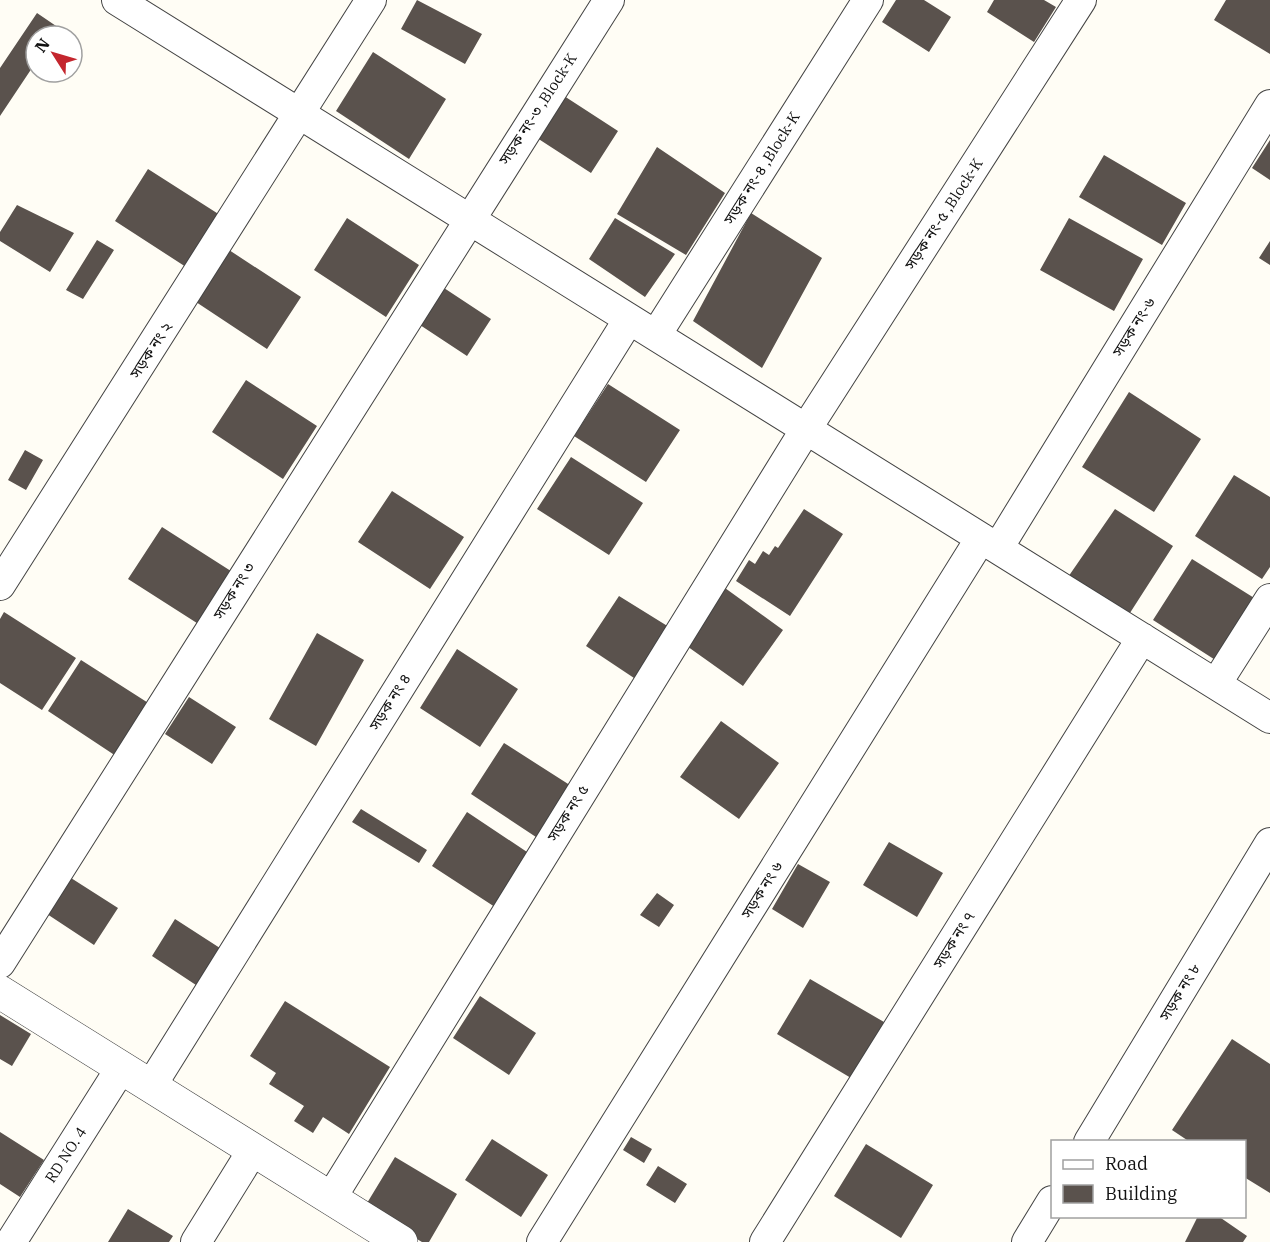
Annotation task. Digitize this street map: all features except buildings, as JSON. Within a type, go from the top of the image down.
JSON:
[{"type":"street","name":"সড়ক নং ২","points":[[0,585],[301,115],[371,0]]},
{"type":"street","name":"সড়ক নং-৩ ,Block-K","points":[[468,219],[609,0]]},
{"type":"street","name":"সড়ক নং-৪ ,Block-K","points":[[656,335],[868,0]]},
{"type":"street","name":"সড়ক নং-৫ ,Block-K","points":[[806,429],[1081,0]]},
{"type":"street","points":[[130,3],[301,115],[1270,718]]},
{"type":"street","name":"সড়ক নং-৬","points":[[990,543],[1270,105]]},
{"type":"street","name":"সড়ক নং ৩","points":[[0,963],[468,219]]},
{"type":"street","name":"সড়ক নং ৪","points":[[151,1086],[630,319]]},
{"type":"street","name":"সড়ক নং ৫","points":[[331,1198],[806,429]]},
{"type":"street","name":"সড়ক নং ৬","points":[[542,1242],[990,543]]},
{"type":"street","points":[[1216,684],[1270,600]]},
{"type":"street","name":"সড়ক নং ৭","points":[[765,1242],[1142,638]]},
{"type":"street","name":"সড়ক নং ৮","points":[[1090,1140],[1270,843]]},
{"type":"street","points":[[0,992],[331,1198],[391,1239]]},
{"type":"street","name":"RD NO. 4","points":[[11,1242],[121,1068]]},
{"type":"street","points":[[196,1242],[253,1150]]},
{"type":"street","points":[[1027,1242],[1051,1204]]}]
